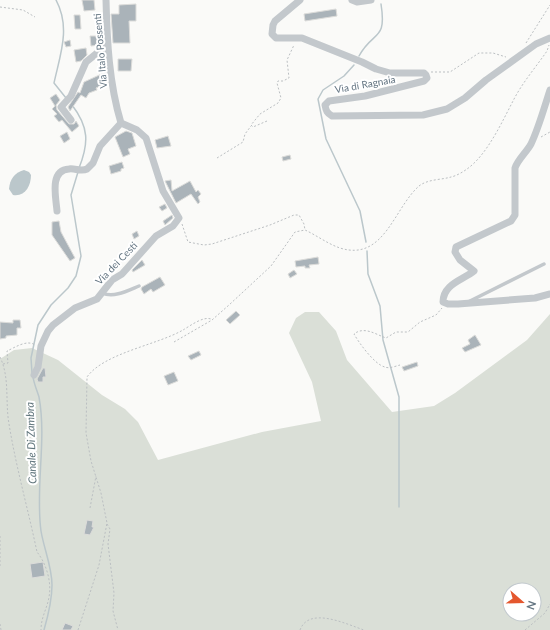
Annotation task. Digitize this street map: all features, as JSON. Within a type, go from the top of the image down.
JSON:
[{"type":"street","name":"Via Italo Possenti","points":[[106,0],[107,45],[113,91],[120,123]]},
{"type":"street","name":"Via di Ragnaia","points":[[300,0],[275,21],[272,34],[279,38],[287,36],[302,38],[376,69],[390,73],[424,73],[427,78],[420,83],[365,96],[329,101],[325,105],[327,113],[332,116],[423,115],[447,109],[465,98],[486,80],[536,44],[548,39]]},
{"type":"street","points":[[352,0],[357,2],[371,0]]},
{"type":"street","points":[[72,120],[61,107],[67,101],[83,67],[91,57],[107,45]]},
{"type":"street","points":[[550,90],[534,136],[529,147],[517,162],[515,168],[515,215],[512,221],[456,247],[455,252],[460,260],[474,271],[454,282],[443,298],[443,302],[448,304],[535,298],[550,294]]},
{"type":"street","points":[[57,211],[55,183],[57,176],[64,170],[87,169],[93,163],[100,146],[120,123],[137,130],[146,138],[163,191],[178,220]]},
{"type":"street","name":"Via dei Cesti","points":[[34,375],[38,367],[41,346],[48,331],[75,308],[97,299],[112,280],[122,274],[156,236],[178,220]]},
{"type":"lane","points":[[466,303],[544,264]]},
{"type":"lane","points":[[101,292],[108,296],[120,294],[139,286]]},
{"type":"path","points":[[424,73],[450,72],[479,53],[493,53],[518,58],[530,35],[550,5]]},
{"type":"path","points":[[0,7],[23,10],[35,17]]},
{"type":"path","points":[[218,158],[243,142],[244,134],[260,114],[278,103],[281,98],[277,83],[278,80],[283,81],[289,78],[287,60],[292,47],[302,38]]},
{"type":"path","points":[[174,342],[212,320],[271,266],[295,232],[305,230],[340,248],[359,251],[376,241],[387,231],[409,197],[420,185],[452,177],[468,168],[479,156],[501,126],[513,100],[547,51],[549,45],[548,39]]},
{"type":"path","points":[[251,125],[253,127],[267,121]]},
{"type":"path","points":[[534,136],[542,137],[550,132]]},
{"type":"path","points":[[178,220],[186,241],[204,245],[270,225],[294,215],[298,215],[304,224],[305,230]]},
{"type":"path","points":[[400,365],[386,368],[380,365],[359,344],[354,334],[358,331],[365,330],[386,338],[396,332],[408,332],[420,322],[436,315],[441,310],[443,302]]},
{"type":"path","points":[[118,630],[113,611],[114,593],[108,544],[110,529],[107,523],[96,475],[91,461],[86,433],[88,411],[86,385],[87,377],[91,372],[115,357],[169,338],[203,320],[212,320]]},
{"type":"path","points":[[3,364],[8,363],[6,351],[14,346],[25,343],[34,344]]},
{"type":"path","points":[[0,358],[6,373],[8,421],[37,552],[44,561],[49,582],[49,596],[44,610],[41,630]]},
{"type":"path","points":[[90,508],[96,475]]},
{"type":"path","points":[[78,630],[99,565],[107,523]]},
{"type":"path","points":[[0,536],[0,568]]},
{"type":"path","points":[[525,630],[545,613],[550,604]]},
{"type":"path","points":[[300,630],[303,623],[308,619],[318,618],[340,622],[364,630]]},
{"type":"path","points":[[0,624],[2,630]]},
{"type":"shaded area","points":[[24,170],[29,172],[31,175],[30,183],[24,192],[13,195],[9,189],[10,182],[15,175]]},
{"type":"shaded area","points":[[305,312],[319,312],[336,331],[347,360],[392,412],[434,406],[455,393],[527,340],[550,314],[550,630],[0,630],[0,359],[14,350],[32,348],[58,360],[102,395],[125,409],[138,422],[158,460],[262,432],[321,421],[312,382],[289,333],[296,318]]},
{"type":"building","points":[[82,0],[94,0],[95,10],[84,11]]},
{"type":"building","points":[[136,4],[136,21],[129,21],[130,43],[113,43],[111,14],[119,14],[119,5]]},
{"type":"building","points":[[336,9],[337,16],[305,21],[304,14]]},
{"type":"building","points":[[74,15],[80,15],[81,29],[75,29]]},
{"type":"building","points":[[97,25],[102,25],[103,42],[99,45],[91,46],[90,36],[97,36]]},
{"type":"building","points":[[70,40],[71,46],[66,47],[64,42]]},
{"type":"building","points":[[86,48],[87,55],[81,61],[76,62],[74,50]]},
{"type":"building","points":[[118,59],[132,59],[131,71],[118,71]]},
{"type":"building","points":[[106,72],[107,83],[96,88],[97,90],[89,93],[86,98],[81,95],[70,111],[68,107],[78,92],[80,93],[84,82]]},
{"type":"building","points":[[56,94],[60,100],[56,105],[57,110],[69,124],[74,124],[76,121],[79,126],[72,132],[62,120],[59,122],[54,116],[57,114],[52,109],[55,106],[50,98]]},
{"type":"building","points":[[126,131],[132,133],[136,146],[128,149],[130,154],[123,157],[115,137]]},
{"type":"building","points":[[67,132],[70,139],[64,143],[60,136]]},
{"type":"building","points":[[168,136],[171,146],[157,148],[155,140]]},
{"type":"building","points":[[290,155],[291,159],[283,161],[282,157]]},
{"type":"building","points":[[122,162],[124,168],[121,169],[121,171],[111,174],[109,166]]},
{"type":"building","points":[[171,180],[172,191],[190,181],[196,192],[198,190],[201,194],[198,197],[200,202],[198,204],[191,194],[176,203],[165,181]]},
{"type":"building","points":[[165,204],[167,208],[162,211],[159,207]]},
{"type":"building","points":[[172,215],[173,218],[165,225],[163,221]]},
{"type":"building","points":[[59,221],[61,232],[75,258],[70,261],[52,235],[52,222]]},
{"type":"building","points":[[137,231],[139,236],[134,239],[132,234]]},
{"type":"building","points":[[318,257],[319,264],[309,265],[310,268],[305,268],[305,266],[296,267],[295,261]]},
{"type":"building","points":[[142,260],[145,265],[133,272],[132,270]]},
{"type":"building","points":[[294,270],[297,274],[290,278],[288,274]]},
{"type":"building","points":[[160,277],[165,285],[153,292],[151,289],[144,294],[141,289],[142,287]]},
{"type":"building","points":[[236,311],[240,315],[230,324],[226,320]]},
{"type":"building","points":[[13,320],[20,320],[21,328],[17,328],[17,335],[6,336],[6,338],[0,339],[0,322],[13,323]]},
{"type":"building","points":[[475,335],[481,345],[465,352],[462,348],[470,344],[468,340]]},
{"type":"building","points":[[199,351],[201,355],[191,360],[188,356]]},
{"type":"building","points":[[417,362],[418,366],[404,371],[402,367]]},
{"type":"building","points":[[43,368],[45,368],[46,377],[43,377],[43,382],[38,382],[37,379]]},
{"type":"building","points":[[174,372],[178,381],[168,385],[164,376]]},
{"type":"building","points":[[87,520],[93,521],[92,527],[94,527],[90,535],[84,534]]},
{"type":"building","points":[[43,562],[45,576],[32,578],[30,564]]},
{"type":"building","points":[[65,623],[73,626],[71,630],[62,630]]},
{"type":"waterway","points":[[56,0],[63,21],[64,31],[54,83],[66,98]]},
{"type":"waterway","points":[[359,56],[380,30],[382,24],[381,4]]},
{"type":"waterway","points":[[354,65],[344,76],[323,90],[318,99],[326,139],[360,211],[366,242]]},
{"type":"waterway","name":"Canale Di Zambra","points":[[72,105],[82,121],[86,135],[85,151],[79,168]]},
{"type":"waterway","name":"Canale Di Zambra","points":[[32,373],[31,358],[38,325],[51,305],[68,288],[76,276],[81,256],[71,195],[78,172]]},
{"type":"waterway","points":[[367,251],[368,274],[380,306],[383,340],[399,397],[399,507]]},
{"type":"waterway","name":"Canale Di Zambra","points":[[33,377],[39,397],[42,430],[39,498],[41,531],[51,572],[52,585],[51,602],[44,630]]}]
